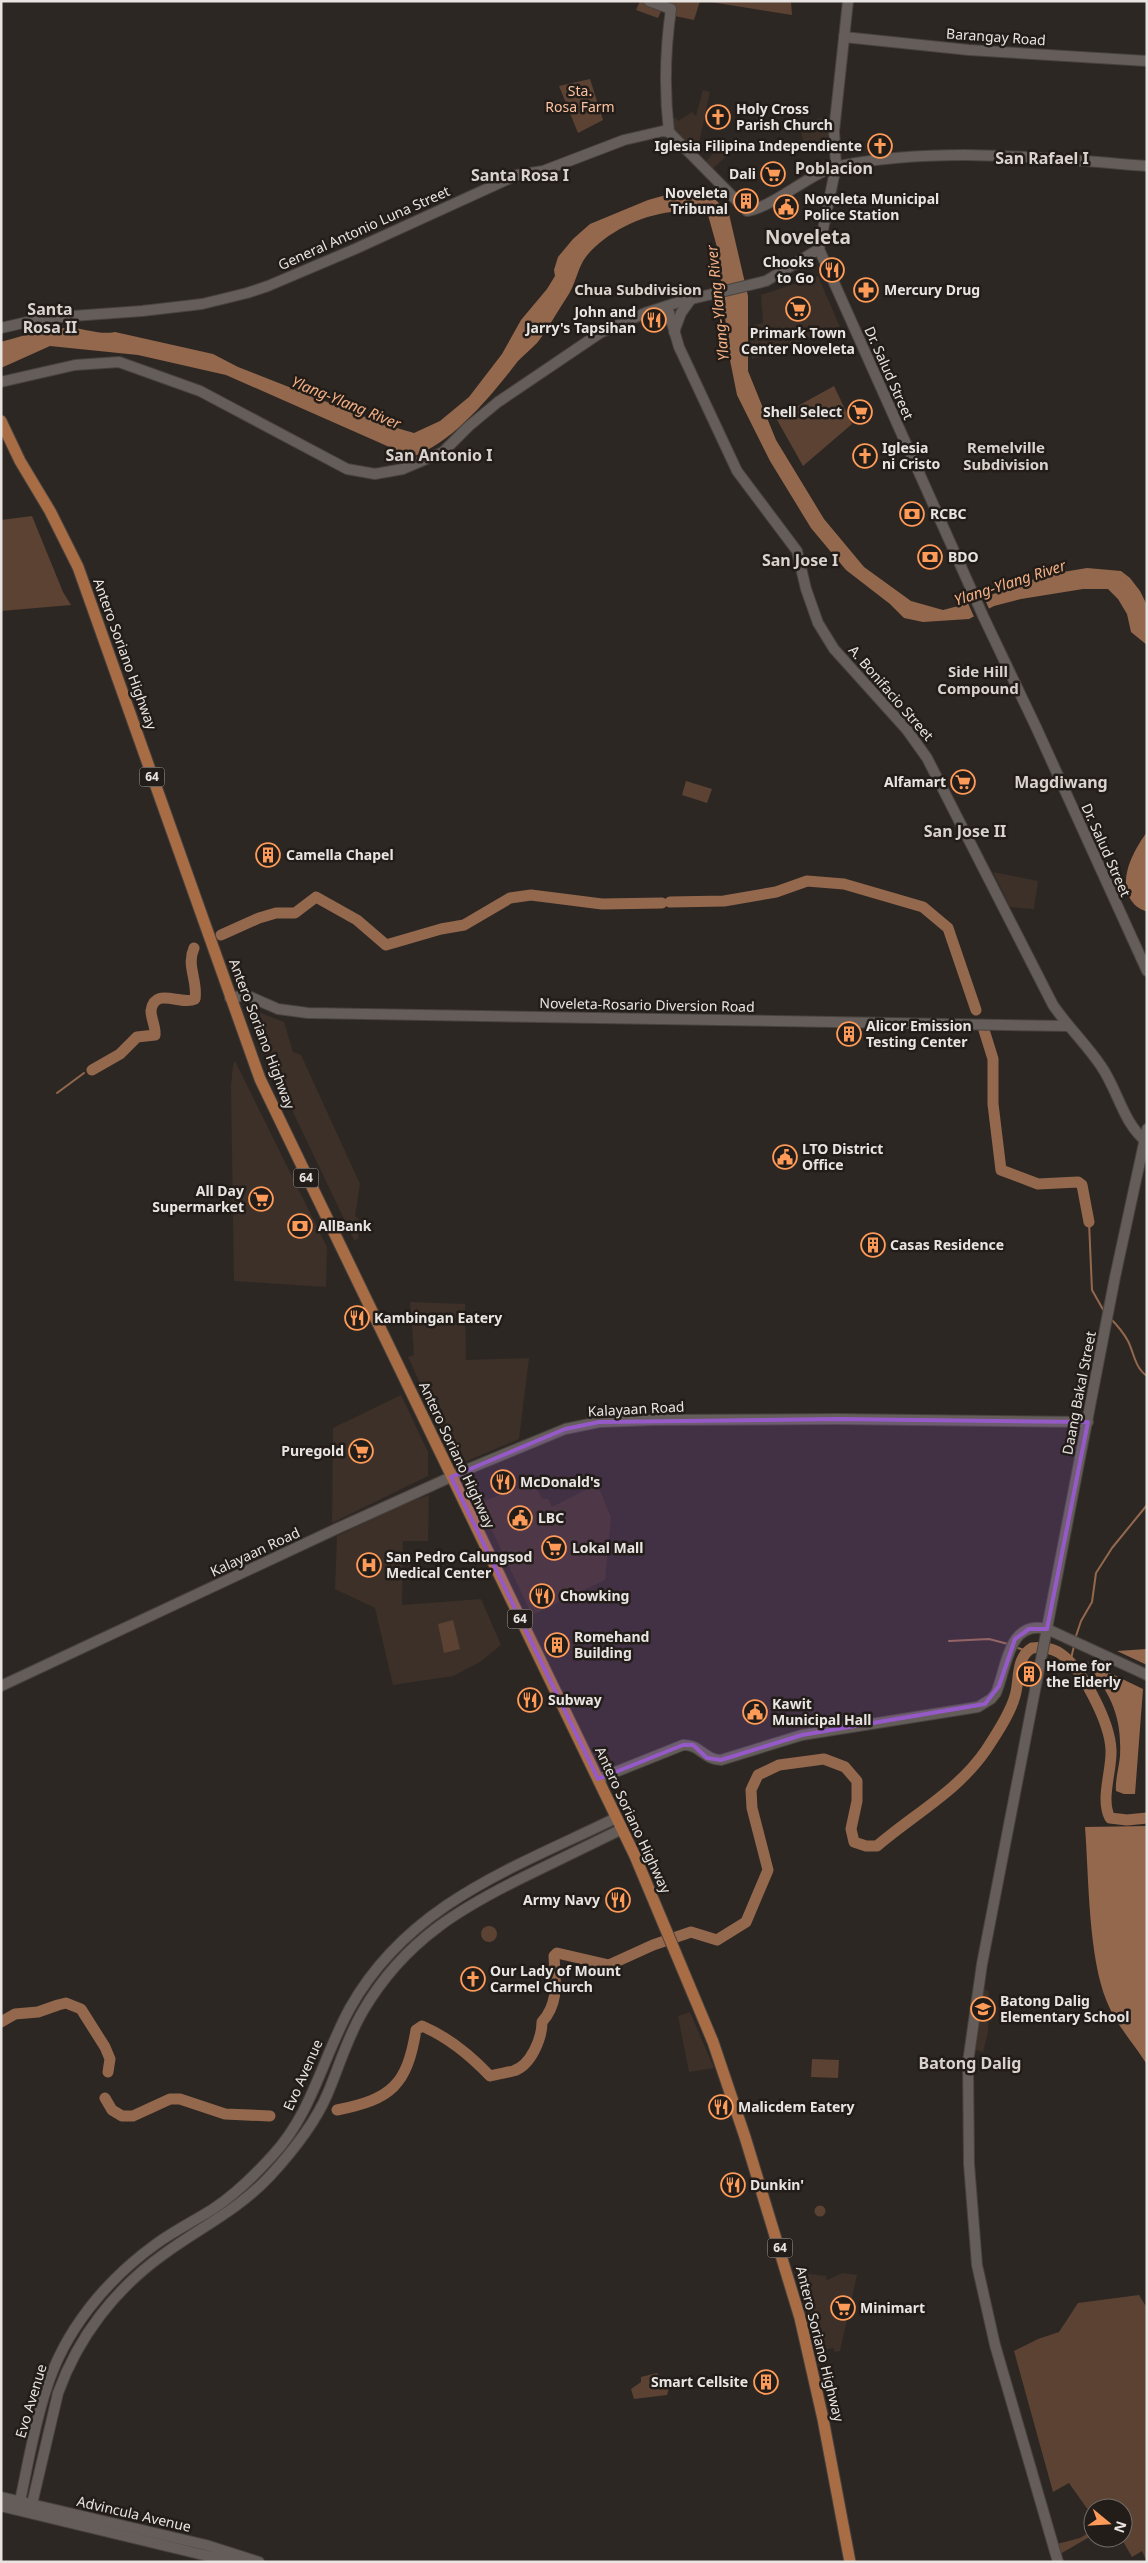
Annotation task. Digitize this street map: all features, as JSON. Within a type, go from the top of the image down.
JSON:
[{"type":"main road","name":"Antero Soriano Highway","points":[[1,421],[20,461],[50,511],[80,575],[260,1079],[289,1143],[622,1829],[673,1945],[724,2072],[783,2259],[823,2419],[850,2560]]},
{"type":"main road","name":"Antero Soriano Highway","points":[[1,438],[20,461]]},
{"type":"street","points":[[649,1],[671,9],[665,51],[665,96],[669,132],[748,212],[836,166],[909,157],[973,154],[1147,166]]},
{"type":"street","points":[[1,382],[75,365],[119,362],[200,391],[347,469],[375,474],[403,468],[444,452],[469,426],[498,402],[600,333],[666,306],[748,286],[779,275],[819,249],[836,166],[834,131],[848,1]]},
{"type":"street","name":"Barangay Road","points":[[844,37],[969,50],[1147,61]]},
{"type":"street","name":"General Antonio Luna Street","points":[[1,328],[44,318],[202,304],[247,293],[355,249],[517,175],[557,166],[624,140],[663,130],[669,132]]},
{"type":"street","name":"Dr. Salud Street","points":[[819,249],[984,618],[1021,693],[1147,971]]},
{"type":"street","points":[[674,334],[681,313],[692,299]]},
{"type":"street","name":"A. Bonifacio Street","points":[[666,306],[674,334],[737,471],[797,551],[806,589],[818,623],[834,649],[907,730],[927,758],[1003,904],[1039,979],[1067,1026],[1101,1064],[1132,1126],[1145,1141]]},
{"type":"street","name":"Noveleta-Rosario Diversion Road","points":[[230,998],[246,995],[278,1008],[308,1013],[1067,1026]]},
{"type":"street","name":"Daang Bakal Street","points":[[1058,2562],[984,2300],[977,2265],[969,2164],[968,2062],[974,2013],[1046,1634],[1147,1129]]},
{"type":"street","name":"Kalayaan Road","points":[[1,1686],[452,1477],[565,1429],[599,1422],[837,1419],[1088,1422]]},
{"type":"street","points":[[598,1779],[683,1745],[693,1745],[707,1758],[721,1760],[802,1735],[978,1707],[991,1700],[996,1693],[1012,1645],[1025,1631],[1038,1628],[1046,1634],[1081,1644],[1147,1676]]},
{"type":"street","name":"Evo Avenue","points":[[20,2501],[52,2371],[77,2326],[98,2298],[130,2265],[156,2244],[230,2197],[275,2154],[296,2124],[315,2090],[342,2024],[372,1974],[391,1951],[418,1925],[452,1901],[616,1818]]},
{"type":"street","name":"Evo Avenue","points":[[32,2504],[58,2393],[64,2376],[87,2332],[104,2310],[133,2280],[164,2254],[237,2208],[284,2161],[306,2131],[326,2096],[353,2029],[382,1981],[400,1960],[437,1926],[458,1911],[622,1829]]},
{"type":"street","points":[[452,1901],[458,1911]]},
{"type":"street","points":[[342,2024],[353,2029]]},
{"type":"street","points":[[315,2090],[326,2096]]},
{"type":"street","points":[[296,2124],[306,2131]]},
{"type":"street","points":[[275,2154],[284,2161]]},
{"type":"street","points":[[192,2221],[199,2231]]},
{"type":"street","name":"Advincula Avenue","points":[[1,2497],[206,2545],[259,2562]]},
{"type":"street","name":"Advincula Avenue","points":[[1,2506],[233,2562]]},
{"type":"highlighted area","points":[[837,1419],[1088,1422],[1047,1629],[1029,1629],[1015,1639],[999,1686],[985,1704],[802,1735],[721,1760],[707,1758],[693,1745],[683,1745],[598,1779],[451,1477],[565,1429],[599,1422]]},
{"type":"shaded area","points":[[703,90],[710,92],[698,147],[688,152],[673,132],[668,121],[676,118],[678,121],[692,112],[696,116]]},
{"type":"shaded area","points":[[830,116],[827,146],[805,150],[799,123]]},
{"type":"shaded area","points":[[720,146],[728,155],[710,171],[706,165],[707,160]]},
{"type":"shaded area","points":[[686,193],[715,199],[729,214],[748,296],[748,371],[776,440],[824,519],[864,567],[911,601],[943,610],[966,604],[1045,575],[1087,568],[1121,571],[1130,578],[1140,591],[1147,605],[1147,645],[1131,632],[1127,614],[1118,599],[1108,589],[1083,589],[1021,599],[994,606],[969,619],[923,622],[904,618],[890,604],[846,570],[811,528],[770,461],[737,395],[730,360],[717,247],[708,215],[680,211],[664,213],[634,222],[607,237],[590,251],[583,261],[569,293],[537,343],[518,361],[484,403],[442,441],[412,457],[226,375],[138,355],[50,346],[1,368],[1,342],[4,341],[38,332],[64,328],[104,333],[115,332],[213,354],[238,367],[383,424],[414,433],[440,421],[469,397],[502,354],[521,320],[547,289],[555,276],[554,270],[558,257],[573,239],[590,224],[648,200],[666,195]]},
{"type":"shaded area","name":"Primark Town Center Noveleta","points":[[818,276],[840,327],[752,359],[749,326],[763,323],[761,295]]},
{"type":"shaded area","points":[[1147,832],[1147,912],[1134,904],[1126,886],[1126,876],[1132,857]]},
{"type":"shaded area","points":[[993,872],[1038,881],[1034,909],[1010,907]]},
{"type":"shaded area","points":[[258,1012],[284,1022],[293,1052],[301,1055],[360,1184],[355,1216],[359,1220],[358,1239],[354,1240],[263,1049],[250,1015]]},
{"type":"shaded area","points":[[235,1061],[327,1247],[326,1287],[234,1281],[231,1087]]},
{"type":"shaded area","points":[[410,1302],[465,1304],[466,1360],[529,1358],[519,1439],[458,1465],[408,1357],[414,1355]]},
{"type":"shaded area","points":[[401,1395],[428,1452],[428,1476],[332,1523],[333,1428]]},
{"type":"shaded area","name":"Lokal Mall","points":[[534,1482],[542,1499],[548,1499],[552,1507],[597,1484],[611,1517],[605,1580],[532,1615],[479,1503]]},
{"type":"shaded area","points":[[429,1495],[428,1541],[403,1541],[402,1605],[481,1599],[501,1645],[480,1662],[453,1676],[393,1685],[375,1608],[335,1589],[337,1536],[404,1504]]},
{"type":"shaded area","points":[[1147,1649],[1147,1665],[1117,1651]]},
{"type":"shaded area","points":[[1085,1661],[1143,1689],[1135,1794],[1124,1794],[1116,1791],[1120,1756],[1119,1728],[1108,1694]]},
{"type":"shaded area","points":[[1147,1826],[1146,2063],[1115,2018],[1101,1983],[1096,1962],[1090,1916],[1085,1827]]},
{"type":"shaded area","name":"Batong Dalig Elementary School","points":[[980,1988],[989,1991],[988,2032],[983,2052],[972,2049]]},
{"type":"shaded area","points":[[690,2012],[714,2068],[689,2072],[678,2016]]},
{"type":"shaded area","points":[[843,2273],[857,2275],[840,2351],[835,2352],[833,2348],[818,2351],[799,2277],[809,2274],[826,2276],[827,2280]]},
{"type":"green space","points":[[640,1],[662,9],[658,18],[636,10]]},
{"type":"green space","points":[[656,1],[700,1],[694,20],[665,14],[666,5]]},
{"type":"green space","points":[[704,1],[791,1],[792,15]]},
{"type":"green space","name":"Sta. Rosa Farm","points":[[590,79],[603,120],[578,133],[559,86]]},
{"type":"green space","points":[[834,386],[852,424],[803,466],[776,418]]},
{"type":"green space","points":[[32,516],[63,592],[71,605],[1,611],[1,520]]},
{"type":"green space","points":[[686,781],[712,789],[707,803],[682,795]]},
{"type":"green space","points":[[453,1620],[460,1649],[444,1653],[438,1624]]},
{"type":"green space","points":[[486,1926],[492,1926],[497,1931],[495,1940],[486,1942],[481,1937],[481,1931]]},
{"type":"green space","points":[[812,2059],[839,2060],[838,2078],[811,2077]]},
{"type":"green space","points":[[820,2205],[826,2211],[820,2217],[814,2211]]},
{"type":"green space","points":[[1139,2295],[1147,2308],[1147,2562],[1142,2551],[1132,2557],[1127,2548],[1133,2548],[1133,2498],[1083,2498],[1083,2503],[1069,2483],[1053,2492],[1014,2351],[1038,2339],[1059,2332],[1078,2303]]},
{"type":"green space","points":[[657,2373],[669,2388],[667,2395],[634,2399],[631,2389],[641,2382],[641,2377]]},
{"type":"green space","points":[[1083,2536],[1083,2541],[1060,2554],[1057,2544]]},
{"type":"pier","points":[[983,595],[990,611],[975,619],[967,601]]},
{"type":"waterway","points":[[670,902],[724,901],[776,892],[807,881],[844,884],[923,907],[948,928],[976,1010]]},
{"type":"waterway","points":[[221,935],[259,918],[276,913],[295,913],[316,897],[357,920],[386,945],[441,929],[464,925],[510,898],[531,895],[602,904],[662,903]]},
{"type":"waterway","points":[[92,1070],[120,1054],[137,1037],[155,1035],[151,1011],[153,1004],[157,1000],[163,998],[189,1001],[195,999],[191,961],[194,948]]},
{"type":"waterway","points":[[984,1030],[993,1059],[993,1104],[1001,1170],[1038,1184],[1078,1182],[1082,1185],[1089,1222]]},
{"type":"waterway","points":[[57,1093],[84,1073]]},
{"type":"waterway","points":[[1089,1222],[1092,1290],[1105,1313]]},
{"type":"waterway","points":[[1110,1318],[1126,1338],[1137,1365],[1147,1376]]},
{"type":"waterway","points":[[1075,1639],[1081,1621],[1092,1602],[1096,1573],[1112,1548],[1147,1505]]},
{"type":"waterway","points":[[949,1641],[989,1639],[1008,1644]]},
{"type":"waterway","points":[[1070,1663],[1074,1646]]},
{"type":"waterway","points":[[1015,1647],[1027,1651]]},
{"type":"waterway","points":[[337,2110],[371,2101],[394,2086],[402,2077],[408,2064],[416,2030],[422,2026],[441,2035],[458,2047],[490,2076],[519,2068],[530,2058],[534,2051],[540,2036],[542,2022],[552,2006],[555,1990],[554,1956],[557,1953],[609,1965],[653,1945],[691,1932],[717,1940],[746,1922],[768,1870],[752,1808],[751,1790],[758,1775],[779,1765],[824,1759],[845,1767],[857,1781],[857,1801],[851,1829],[854,1842],[866,1846],[877,1846],[949,1790],[975,1765],[994,1738],[1010,1710],[1016,1690],[1020,1663],[1032,1648],[1052,1650],[1067,1659],[1085,1682],[1100,1711],[1106,1725],[1111,1750],[1106,1794],[1107,1810],[1110,1818],[1127,1820],[1147,1818]]},
{"type":"waterway","points":[[1,2022],[15,2014],[38,2012],[66,2003],[81,2009],[105,2047],[110,2059],[108,2072]]},
{"type":"waterway","points":[[105,2098],[112,2110],[122,2116],[133,2116],[170,2099],[180,2099],[225,2114],[270,2116]]},
{"type":"place","name":"Holy Cross Parish Church","points":[[718,117]]},
{"type":"place","name":"Iglesia Filipina Independiente","points":[[880,146]]},
{"type":"place","name":"Dali","points":[[773,174]]},
{"type":"place","name":"Noveleta Tribunal","points":[[746,201]]},
{"type":"place","name":"Noveleta Municipal Police Station","points":[[786,207]]},
{"type":"place","name":"Chooks to Go","points":[[832,270]]},
{"type":"place","name":"Mercury Drug","points":[[866,290]]},
{"type":"place","name":"Primark Town Center Noveleta","points":[[798,309]]},
{"type":"place","name":"John and Jarry's Tapsihan","points":[[654,320]]},
{"type":"place","name":"Shell Select","points":[[860,412]]},
{"type":"place","name":"Iglesia ni Cristo","points":[[865,456]]},
{"type":"place","name":"RCBC","points":[[912,514]]},
{"type":"place","name":"BDO","points":[[930,557]]},
{"type":"place","name":"Alfamart","points":[[963,782]]},
{"type":"place","name":"Camella Chapel","points":[[268,855]]},
{"type":"place","name":"Alicor Emission Testing Center","points":[[849,1034]]},
{"type":"place","name":"LTO District Office","points":[[785,1157]]},
{"type":"place","name":"All Day Supermarket","points":[[261,1199]]},
{"type":"place","name":"AllBank","points":[[300,1226]]},
{"type":"place","name":"Casas Residence","points":[[873,1245]]},
{"type":"place","name":"Kambingan Eatery","points":[[357,1318]]},
{"type":"place","name":"Puregold","points":[[361,1451]]},
{"type":"place","name":"McDonald's","points":[[503,1482]]},
{"type":"place","name":"LBC","points":[[520,1518]]},
{"type":"place","name":"Lokal Mall","points":[[554,1548]]},
{"type":"place","name":"San Pedro Calungsod Medical Center","points":[[369,1565]]},
{"type":"place","name":"Chowking","points":[[542,1596]]},
{"type":"place","name":"Romehand Building","points":[[557,1645]]},
{"type":"place","name":"Home for the Elderly","points":[[1029,1674]]},
{"type":"place","name":"Subway","points":[[530,1700]]},
{"type":"place","name":"Kawit Municipal Hall","points":[[755,1712]]},
{"type":"place","name":"Army Navy","points":[[618,1900]]},
{"type":"place","name":"Our Lady of Mount Carmel Church","points":[[473,1979]]},
{"type":"place","name":"Batong Dalig Elementary School","points":[[983,2009]]},
{"type":"place","name":"Malicdem Eatery","points":[[721,2107]]},
{"type":"place","name":"Dunkin'","points":[[733,2185]]},
{"type":"place","name":"Minimart","points":[[843,2308]]},
{"type":"place","name":"Smart Cellsite","points":[[766,2382]]},
{"type":"district","name":"San Rafael I","points":[[1042,158]]},
{"type":"district","name":"Poblacion","points":[[834,168]]},
{"type":"district","name":"Santa Rosa I","points":[[520,175]]},
{"type":"district","name":"Noveleta","points":[[808,237]]},
{"type":"district","name":"Chua Subdivision","points":[[638,290]]},
{"type":"district","name":"Santa Rosa II","points":[[50,318]]},
{"type":"district","name":"San Antonio I","points":[[439,455]]},
{"type":"district","name":"Remelville Subdivision","points":[[1006,456]]},
{"type":"district","name":"San Jose I","points":[[800,560]]},
{"type":"district","name":"Side Hill Compound","points":[[978,680]]},
{"type":"district","name":"Magdiwang","points":[[1061,782]]},
{"type":"district","name":"San Jose II","points":[[965,831]]},
{"type":"district","name":"Batong Dalig","points":[[970,2063]]},
{"type":"water label","name":"Ylang-Ylang River","points":[[718,303]]},
{"type":"water label","name":"Ylang-Ylang River","points":[[346,403]]},
{"type":"water label","name":"Ylang-Ylang River","points":[[1010,583]]}]
